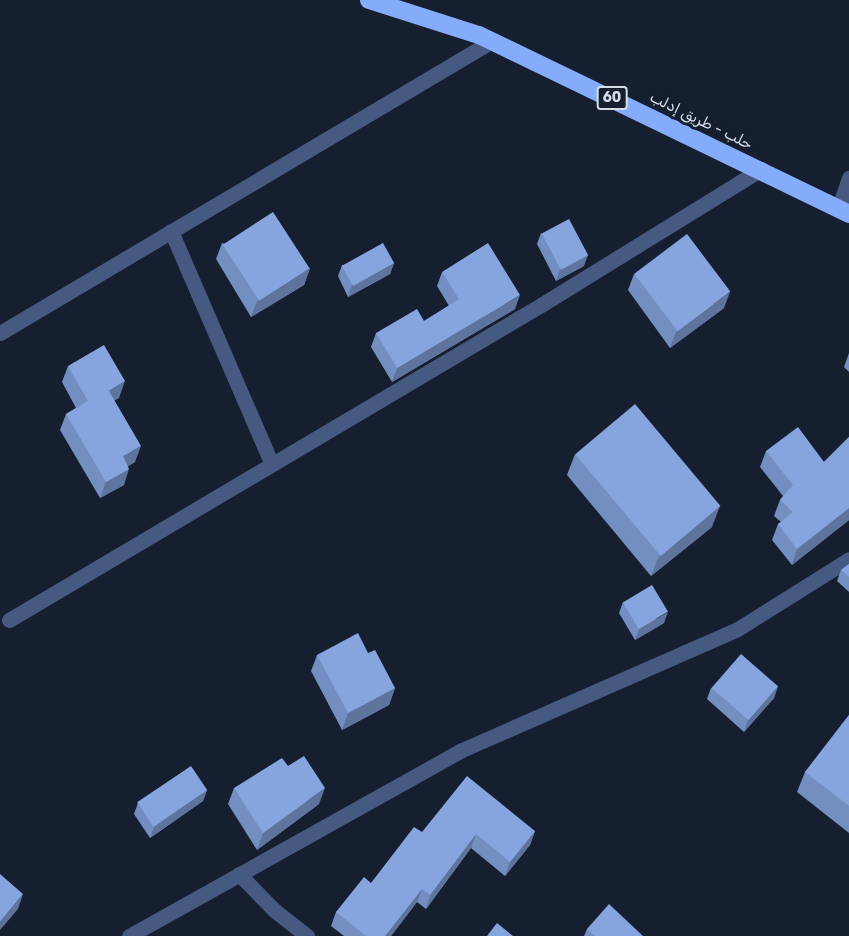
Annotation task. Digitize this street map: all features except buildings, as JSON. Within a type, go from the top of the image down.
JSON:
[{"type":"highway","name":"حلب - طريق إدلب","points":[[369,0],[492,41],[844,210]]},
{"type":"street","points":[[0,333],[492,41]]},
{"type":"street","points":[[9,620],[761,170]]},
{"type":"street","points":[[844,210],[849,178]]},
{"type":"street","points":[[171,231],[272,464]]},
{"type":"street","points":[[129,936],[462,750],[736,630],[849,559]]},
{"type":"street","points":[[239,874],[274,910],[307,936]]}]
